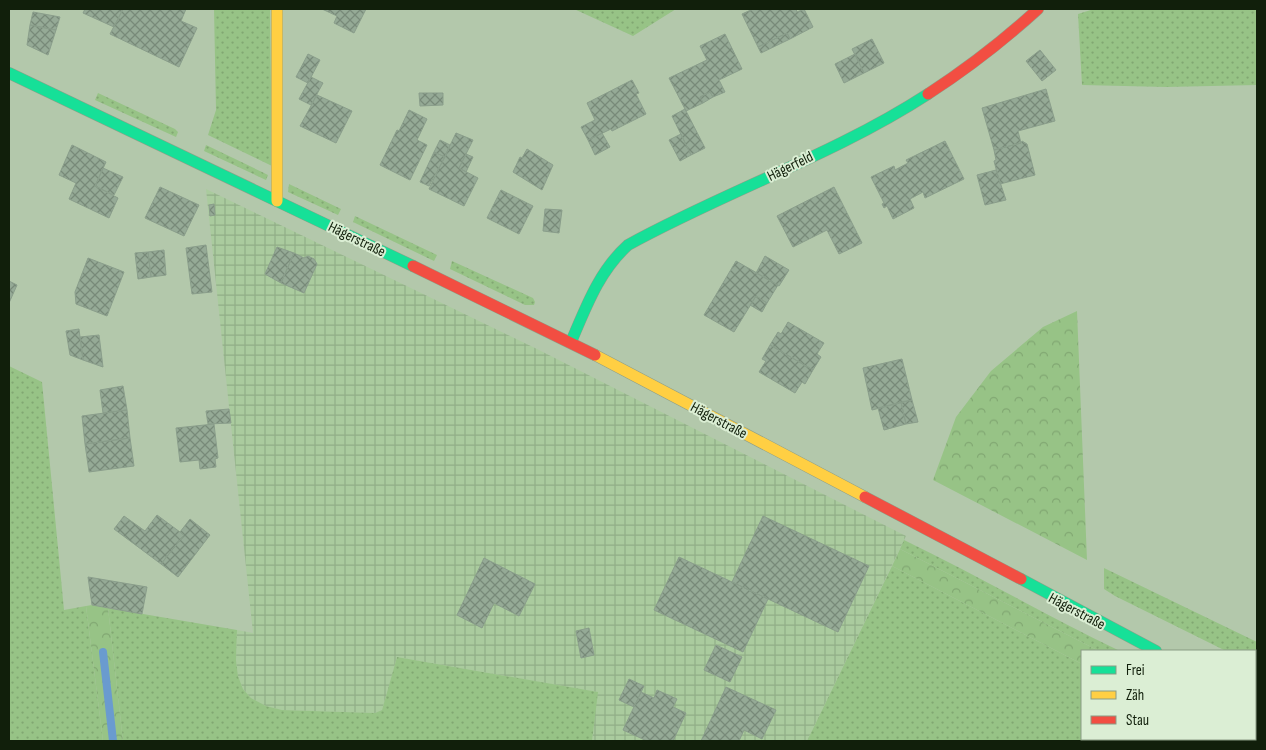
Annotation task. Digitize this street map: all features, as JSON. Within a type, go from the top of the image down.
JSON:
[{"type":"main road","points":[[277,9],[277,201]]},
{"type":"main road","name":"Hägerfeld","points":[[571,342],[607,267],[618,253],[628,245],[872,126],[920,100],[960,74],[1021,26],[1038,9]]},
{"type":"main road","name":"Hägerstraße","points":[[9,73],[571,342],[1154,650]]},
{"type":"shaded area","points":[[206,189],[537,349],[906,536],[807,741],[592,741],[597,692],[397,657],[382,710],[375,713],[282,710],[266,706],[251,698],[243,689],[238,676],[236,660],[237,630],[253,633]]},
{"type":"green space","points":[[214,9],[270,9],[272,166],[208,135],[216,110]]},
{"type":"green space","points":[[574,9],[676,9],[633,36]]},
{"type":"green space","points":[[1094,9],[1257,9],[1257,85],[1166,87],[1082,85],[1078,14]]},
{"type":"green space","points":[[98,93],[175,129],[178,132],[176,137],[95,100]]},
{"type":"green space","points":[[206,145],[268,175],[266,180],[204,151]]},
{"type":"green space","points":[[289,184],[341,209],[338,215],[288,192]]},
{"type":"green space","points":[[355,216],[437,255],[434,261],[353,222]]},
{"type":"green space","points":[[452,261],[533,298],[534,305],[525,305],[450,269]]},
{"type":"green space","points":[[1077,311],[1087,560],[933,480],[956,417],[991,371],[1043,327]]},
{"type":"green space","points":[[9,366],[42,382],[64,610],[86,606],[103,741],[9,741]]},
{"type":"green space","points":[[904,540],[1118,650],[1097,650],[900,549]]},
{"type":"green space","points":[[900,549],[1097,650],[1081,650],[1081,663],[892,566]]},
{"type":"green space","points":[[892,566],[1081,663],[1081,740],[1242,741],[807,741]]},
{"type":"green space","points":[[1104,568],[1257,642],[1257,664],[1256,650],[1224,650],[1104,589]]},
{"type":"green space","points":[[92,605],[108,608],[123,741],[103,741],[86,606]]},
{"type":"green space","points":[[108,608],[237,630],[236,660],[238,676],[243,689],[251,698],[266,706],[282,710],[375,713],[382,710],[397,657],[598,692],[592,741],[123,741]]},
{"type":"building","points":[[85,9],[123,9],[114,27],[83,13]]},
{"type":"building","points":[[123,9],[186,9],[181,21],[197,28],[179,67],[110,34]]},
{"type":"building","points":[[322,9],[366,9],[354,33],[334,23],[337,16]]},
{"type":"building","points":[[753,9],[796,9],[797,12],[804,9],[813,27],[790,39],[787,33],[758,47],[742,14]]},
{"type":"building","points":[[33,12],[60,17],[56,30],[30,25]]},
{"type":"building","points":[[30,25],[56,30],[48,55],[27,45]]},
{"type":"building","points":[[787,33],[790,39],[761,53],[758,47]]},
{"type":"building","points":[[725,34],[742,69],[719,80],[725,92],[713,97],[710,92],[700,97],[703,103],[686,111],[669,78],[707,60],[700,46]]},
{"type":"building","points":[[872,39],[884,63],[864,73],[852,49]]},
{"type":"building","points":[[1040,50],[1056,70],[1042,81],[1026,61]]},
{"type":"building","points":[[308,54],[320,60],[308,83],[296,77]]},
{"type":"building","points":[[855,54],[864,73],[844,83],[835,64]]},
{"type":"building","points":[[311,77],[323,83],[311,105],[299,99]]},
{"type":"building","points":[[632,80],[639,93],[636,94],[646,114],[612,131],[611,129],[588,140],[581,127],[595,120],[587,103]]},
{"type":"building","points":[[1046,89],[1055,121],[1018,131],[1021,143],[994,150],[982,108]]},
{"type":"building","points":[[710,92],[713,97],[703,103],[700,97]]},
{"type":"building","points":[[419,93],[443,93],[443,105],[420,106]]},
{"type":"building","points":[[317,95],[352,111],[336,143],[300,126]]},
{"type":"building","points":[[685,109],[705,148],[691,155],[672,116]]},
{"type":"building","points":[[409,110],[427,119],[417,140],[427,145],[410,180],[380,165]]},
{"type":"building","points":[[456,133],[473,140],[459,168],[478,178],[464,206],[429,189]]},
{"type":"building","points":[[602,133],[610,147],[595,155],[588,140]]},
{"type":"building","points":[[681,134],[691,155],[680,161],[669,140]]},
{"type":"building","points":[[440,140],[450,145],[445,157],[434,152]]},
{"type":"building","points":[[945,141],[964,179],[925,198],[923,192],[910,199],[914,208],[893,219],[887,206],[884,208],[882,204],[884,203],[871,177],[894,166],[895,170],[908,163],[906,160]]},
{"type":"building","points":[[1022,141],[1027,144],[1035,175],[1000,184],[994,161],[996,160],[994,150],[1021,143]]},
{"type":"building","points":[[72,145],[106,162],[95,186],[118,198],[109,218],[69,199],[76,183],[59,175]]},
{"type":"building","points":[[527,149],[553,165],[542,190],[513,172],[520,157],[522,158]]},
{"type":"building","points":[[434,152],[445,157],[429,186],[420,182]]},
{"type":"building","points":[[466,154],[473,157],[466,172],[459,168]]},
{"type":"building","points":[[103,168],[123,177],[114,195],[95,186]]},
{"type":"building","points":[[996,170],[1006,200],[985,205],[977,175]]},
{"type":"building","points":[[160,187],[199,205],[184,236],[145,218]]},
{"type":"building","points":[[834,187],[862,243],[839,254],[827,230],[793,247],[777,216]]},
{"type":"building","points":[[501,190],[533,206],[519,234],[487,218]]},
{"type":"building","points":[[214,204],[215,215],[210,216],[209,205]]},
{"type":"building","points":[[545,209],[562,210],[559,233],[543,231]]},
{"type":"building","points":[[206,245],[212,292],[192,294],[186,248]]},
{"type":"building","points":[[277,247],[294,253],[281,283],[265,274]]},
{"type":"building","points":[[164,250],[166,275],[151,277],[148,252]]},
{"type":"building","points":[[148,252],[151,277],[138,279],[135,253]]},
{"type":"building","points":[[294,253],[304,258],[308,256],[314,259],[317,264],[304,293],[281,283]]},
{"type":"building","points":[[765,256],[789,270],[779,286],[756,273]]},
{"type":"building","points":[[88,258],[124,272],[107,316],[76,304],[75,292]]},
{"type":"building","points":[[736,261],[778,285],[767,303],[756,296],[734,332],[704,315]]},
{"type":"building","points":[[9,281],[17,285],[9,303]]},
{"type":"building","points":[[756,296],[767,303],[762,312],[750,305]]},
{"type":"building","points":[[788,322],[824,343],[817,354],[821,357],[813,370],[770,345],[778,332],[781,334]]},
{"type":"building","points":[[79,329],[83,360],[70,355],[66,331]]},
{"type":"building","points":[[99,335],[103,367],[83,360],[80,337]]},
{"type":"building","points":[[770,345],[813,370],[805,384],[802,382],[795,393],[759,372],[766,361],[762,359]]},
{"type":"building","points":[[902,359],[912,400],[872,410],[863,368]]},
{"type":"building","points":[[123,386],[127,410],[103,413],[100,390]]},
{"type":"building","points":[[912,400],[918,422],[906,424],[901,402]]},
{"type":"building","points":[[901,402],[906,424],[884,430],[878,408]]},
{"type":"building","points":[[229,409],[231,423],[208,424],[206,411]]},
{"type":"building","points":[[127,410],[130,438],[85,444],[82,416]]},
{"type":"building","points":[[214,424],[218,458],[215,459],[216,467],[200,469],[199,460],[180,462],[176,428]]},
{"type":"building","points":[[130,438],[134,466],[89,472],[85,444]]},
{"type":"building","points":[[157,515],[184,535],[161,564],[114,529],[124,516],[145,531]]},
{"type":"building","points":[[763,516],[869,566],[838,632],[732,582]]},
{"type":"building","points":[[190,519],[210,535],[178,577],[161,564],[184,535],[180,532]]},
{"type":"building","points":[[679,557],[768,599],[743,652],[654,610]]},
{"type":"building","points":[[484,558],[535,584],[519,616],[494,603],[482,628],[457,615]]},
{"type":"building","points":[[88,577],[147,587],[142,614],[92,605]]},
{"type":"building","points":[[589,628],[594,655],[581,658],[576,631]]},
{"type":"building","points":[[716,645],[742,657],[730,682],[704,670]]},
{"type":"building","points":[[629,679],[644,686],[634,707],[619,700]]},
{"type":"building","points":[[726,687],[776,710],[762,739],[744,730],[739,741],[701,741]]},
{"type":"building","points":[[657,690],[677,699],[673,707],[686,713],[673,741],[647,741],[623,730],[641,692],[654,698]]},
{"type":"waterway","points":[[103,652],[113,741]]},
{"type":"traffic: fast","points":[[9,73],[413,266]]},
{"type":"traffic: fast","points":[[571,342],[601,278],[628,245],[703,207],[855,136],[928,94]]},
{"type":"traffic: fast","points":[[1021,579],[1154,650]]},
{"type":"traffic: slow","points":[[277,9],[277,201]]},
{"type":"traffic: slow","points":[[595,355],[865,497]]},
{"type":"traffic: jam","points":[[928,94],[985,54],[1038,9]]},
{"type":"traffic: jam","points":[[413,266],[595,355]]},
{"type":"traffic: jam","points":[[865,497],[1021,579]]}]
